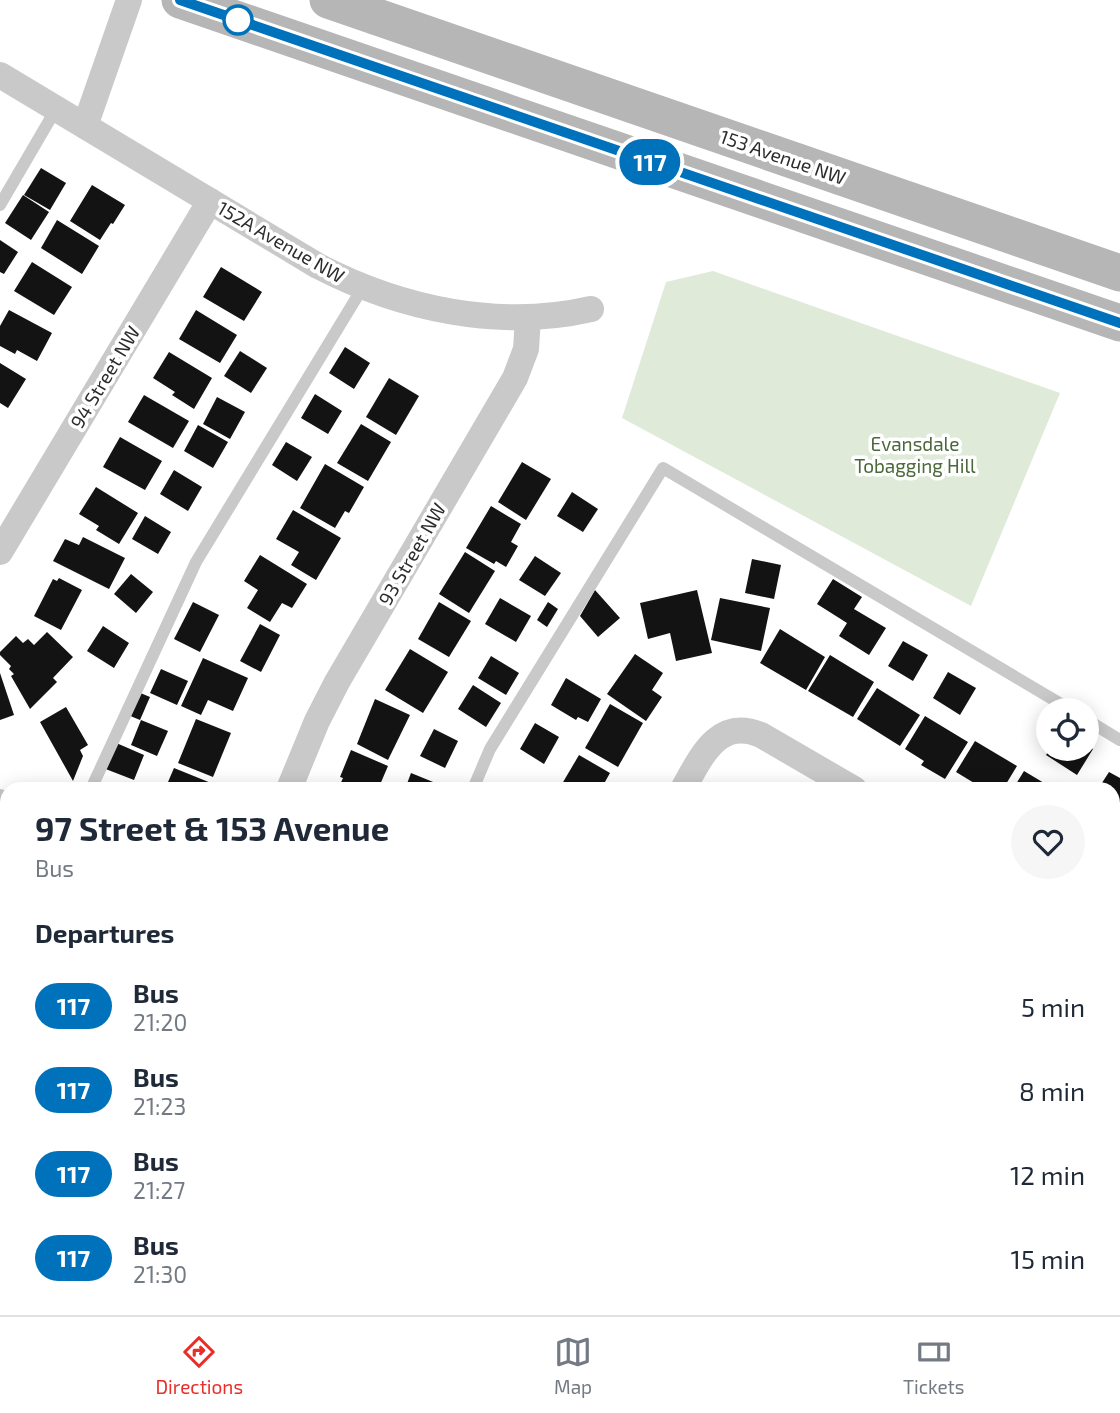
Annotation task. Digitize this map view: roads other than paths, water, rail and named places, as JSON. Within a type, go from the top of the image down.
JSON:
[{"type":"main road","points":[[180,0],[1120,323]]},
{"type":"main road","name":"153 Avenue NW","points":[[328,0],[1120,273]]},
{"type":"street","points":[[85,126],[129,0]]},
{"type":"street","name":"152A Avenue NW","points":[[0,75],[318,266],[363,287],[455,312],[528,318],[591,309]]},
{"type":"street","name":"94 Street NW","points":[[0,552],[210,201]]},
{"type":"street","name":"93 Street NW","points":[[292,782],[317,721],[337,682],[515,377],[526,349],[528,318]]},
{"type":"street","points":[[687,782],[716,739],[736,730],[750,730],[761,735],[842,782]]},
{"type":"lane","points":[[0,205],[56,109]]},
{"type":"lane","points":[[94,782],[196,562],[363,287]]},
{"type":"lane","points":[[476,782],[490,749],[663,468],[1051,698]]},
{"type":"lane","points":[[1099,727],[1120,740]]},
{"type":"park label","name":"Evansdale Tobagging Hill","points":[[915,455]]}]
